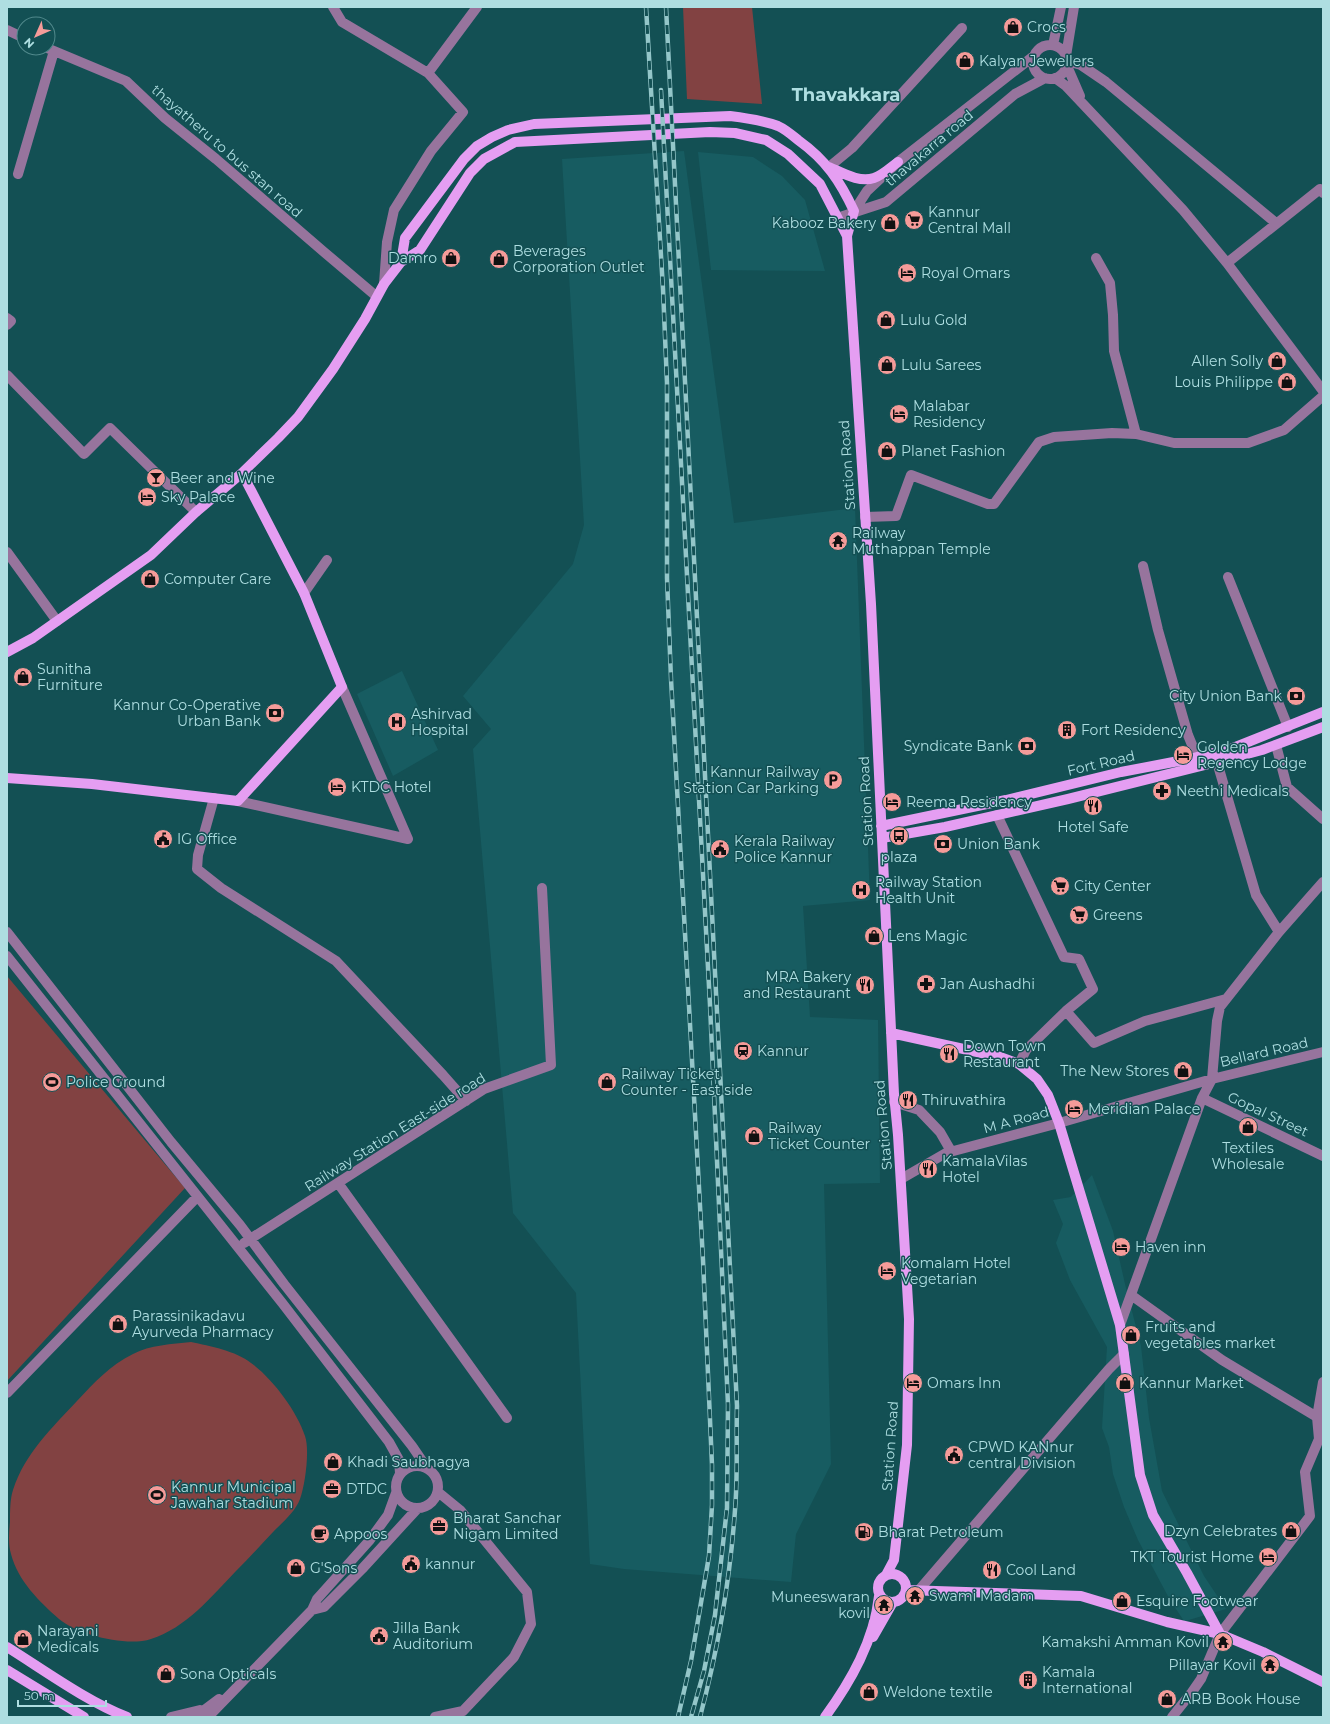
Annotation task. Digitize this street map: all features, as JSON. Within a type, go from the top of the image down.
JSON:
[{"type":"main road","points":[[7,652],[33,638],[57,622],[151,555],[196,512],[242,473],[288,427],[333,370],[365,319],[376,296],[401,262],[405,238],[464,159],[477,146],[492,137],[508,130],[534,124],[730,116],[756,119],[784,130],[815,152],[829,167],[844,188],[854,211],[847,236]]},
{"type":"main road","name":"Station Road","points":[[401,262],[420,250],[470,173],[484,159],[516,142],[552,139],[710,132],[735,133],[766,140],[788,154],[820,184],[847,236],[865,517],[894,1102],[901,1179],[909,1319],[907,1445],[894,1560],[886,1575]]},
{"type":"main road","points":[[829,167],[848,176],[863,179],[875,177],[898,162]]},
{"type":"main road","points":[[7,778],[92,784],[238,801],[342,687],[304,593],[242,473]]},
{"type":"main road","name":"Fort Road","points":[[881,826],[1006,800],[1121,772],[1197,757],[1233,748],[1323,712]]},
{"type":"main road","name":"Fort Road","points":[[882,838],[945,827],[1125,785],[1276,745],[1323,727]]},
{"type":"main road","points":[[1121,772],[1125,785]]},
{"type":"main road","points":[[891,1033],[1000,1057],[1018,1064],[1037,1079],[1048,1095],[1059,1123],[1120,1325],[1140,1475],[1153,1516],[1220,1634]]},
{"type":"main road","points":[[879,1596],[886,1602],[893,1602],[900,1600],[906,1590],[905,1583],[899,1576],[894,1560]]},
{"type":"main road","points":[[867,1646],[879,1596],[879,1582],[886,1575],[895,1574],[899,1576]]},
{"type":"main road","points":[[906,1590],[1081,1596],[1167,1622],[1220,1634],[1263,1652],[1323,1682]]},
{"type":"main road","points":[[826,1717],[856,1671],[867,1646],[893,1602]]},
{"type":"main road","points":[[7,1647],[66,1684],[115,1712],[127,1717]]},
{"type":"main road","points":[[7,1670],[84,1717]]},
{"type":"street","points":[[333,7],[342,22],[428,73],[463,112],[430,150],[394,210],[387,242],[384,284]]},
{"type":"street","points":[[428,73],[477,7]]},
{"type":"street","points":[[1053,45],[1061,7]]},
{"type":"street","points":[[1050,78],[1061,75],[1067,61],[1074,7]]},
{"type":"street","points":[[829,167],[852,148],[962,28]]},
{"type":"street","points":[[854,211],[867,191],[898,162],[945,127],[1035,55],[1042,47],[1053,45],[1063,51],[1086,108]]},
{"type":"street","name":"thayatheru to bus stan road","points":[[56,52],[126,81],[165,118],[216,159],[376,296]]},
{"type":"street","points":[[1035,55],[1034,66],[1036,72],[1066,86],[1183,210],[1227,263],[1323,391]]},
{"type":"street","points":[[18,174],[48,56]]},
{"type":"street","points":[[1067,61],[1081,64],[1106,82],[1276,223]]},
{"type":"street","name":"thavakarra road","points":[[837,218],[854,211],[886,202],[1015,94],[1050,78]]},
{"type":"street","points":[[1227,263],[1320,189],[1323,193]]},
{"type":"street","points":[[1096,258],[1110,283],[1114,351],[1136,434]]},
{"type":"street","points":[[7,318],[11,321],[7,325]]},
{"type":"street","points":[[7,375],[84,454],[110,428],[196,512]]},
{"type":"street","points":[[865,517],[896,516],[911,475],[988,504],[994,504],[1039,442],[1054,437],[1112,432],[1136,434],[1174,443],[1248,443],[1284,430],[1323,396]]},
{"type":"street","points":[[7,552],[57,622]]},
{"type":"street","points":[[304,593],[327,560]]},
{"type":"street","points":[[1143,566],[1158,630],[1188,735],[1197,757]]},
{"type":"street","points":[[1228,577],[1288,727]]},
{"type":"street","points":[[238,801],[408,839],[342,687]]},
{"type":"street","points":[[1276,745],[1287,787],[1323,819]]},
{"type":"street","points":[[1216,762],[1256,895],[1279,932]]},
{"type":"street","points":[[214,798],[198,855],[197,869],[221,888],[336,961],[443,1074],[466,1101]]},
{"type":"street","points":[[997,815],[1064,957],[1079,959],[1093,989],[1066,1011],[1026,1050],[1018,1064]]},
{"type":"street","points":[[1120,1325],[1202,1098],[1212,1079],[1217,1021],[1220,1007],[1279,932],[1323,882]]},
{"type":"street","name":"Railway Station East-side road","points":[[237,1248],[484,1089],[552,1065],[542,888]]},
{"type":"street","points":[[7,932],[412,1446],[426,1468]]},
{"type":"street","points":[[7,956],[237,1248],[283,1304],[389,1442],[399,1460],[400,1473]]},
{"type":"street","points":[[1066,1011],[1094,1043],[1145,1021],[1226,999]]},
{"type":"street","name":"Bellard Road","points":[[1212,1079],[1323,1052]]},
{"type":"street","name":"M A Road","points":[[901,1179],[951,1151],[1059,1123],[1212,1079]]},
{"type":"street","name":"Gopal Street","points":[[1202,1098],[1323,1156]]},
{"type":"street","points":[[894,1102],[919,1110],[940,1132],[951,1151]]},
{"type":"street","points":[[338,1183],[507,1418]]},
{"type":"street","points":[[7,1393],[197,1197]]},
{"type":"street","points":[[1131,1295],[1222,1360],[1316,1417]]},
{"type":"street","points":[[919,1590],[1109,1369],[1124,1354]]},
{"type":"street","points":[[1172,1717],[1201,1679],[1220,1634],[1310,1516],[1306,1472],[1320,1439],[1316,1417],[1323,1382]]},
{"type":"street","points":[[195,1717],[210,1714],[312,1610],[317,1600],[369,1541],[388,1515],[396,1493],[396,1479],[400,1473],[406,1468],[412,1466],[420,1466],[432,1472],[436,1478],[438,1492],[430,1504],[417,1509],[362,1569],[324,1607],[312,1610]]},
{"type":"street","points":[[435,1717],[463,1711],[514,1657],[531,1624],[527,1592],[460,1510],[438,1492]]},
{"type":"street","points":[[396,1493],[404,1504],[417,1509]]},
{"type":"street","points":[[171,1717],[210,1714]]},
{"type":"shaded area","points":[[683,7],[752,7],[762,104],[687,99]]},
{"type":"shaded area","points":[[684,151],[734,523],[855,508],[870,900],[803,906],[810,1017],[878,1020],[880,1183],[824,1184],[831,1464],[796,1534],[791,1582],[624,1569],[590,1564],[576,1293],[513,1213],[473,749],[491,729],[463,696],[573,564],[584,525],[562,159]]},
{"type":"shaded area","points":[[698,152],[753,157],[782,176],[805,200],[825,271],[711,270]]},
{"type":"shaded area","name":"Ashirvad Hospital","points":[[402,671],[438,750],[393,776],[357,694]]},
{"type":"shaded area","name":"Police Ground","points":[[7,976],[185,1188],[7,1381]]},
{"type":"shaded area","name":"Kannur Market","points":[[1092,1175],[1113,1231],[1141,1346],[1149,1418],[1162,1491],[1204,1576],[1226,1609],[1182,1622],[1184,1621],[1170,1600],[1138,1540],[1124,1507],[1113,1474],[1109,1447],[1102,1428],[1107,1347],[1070,1280],[1056,1243],[1063,1224],[1053,1200],[1071,1197]]},
{"type":"shaded area","name":"Kannur Municipal Jawahar Stadium","points":[[191,1342],[238,1355],[245,1359],[267,1377],[290,1406],[305,1436],[307,1450],[304,1486],[300,1499],[288,1516],[217,1591],[187,1620],[176,1627],[151,1639],[129,1642],[103,1638],[78,1630],[59,1619],[37,1598],[24,1582],[14,1564],[9,1542],[10,1505],[13,1490],[18,1477],[32,1453],[58,1421],[103,1375],[117,1363],[140,1351],[161,1345]]},
{"type":"railway","points":[[646,7],[663,289],[667,383],[667,578],[671,679],[703,1260],[712,1465],[712,1505],[709,1556],[691,1661],[678,1717]]},
{"type":"railway","points":[[666,7],[737,1406],[736,1497],[730,1562],[718,1640],[700,1717]]},
{"type":"railway","points":[[661,90],[710,1005],[728,1405],[727,1508],[715,1615],[704,1671],[691,1717]]},
{"type":"place","name":"Crocs","points":[[1013,27]]},
{"type":"place","name":"Kalyan Jewellers","points":[[965,61]]},
{"type":"place","name":"Kannur Central Mall","points":[[914,220]]},
{"type":"place","name":"Kabooz Bakery","points":[[890,223]]},
{"type":"place","name":"Damro","points":[[451,258]]},
{"type":"place","name":"Beverages Corporation Outlet","points":[[499,259]]},
{"type":"place","name":"Royal Omars","points":[[907,273]]},
{"type":"place","name":"Lulu Gold","points":[[886,320]]},
{"type":"place","name":"Allen Solly","points":[[1277,361]]},
{"type":"place","name":"Lulu Sarees","points":[[887,365]]},
{"type":"place","name":"Louis Philippe","points":[[1287,382]]},
{"type":"place","name":"Malabar Residency","points":[[899,414]]},
{"type":"place","name":"Planet Fashion","points":[[887,451]]},
{"type":"place","name":"Beer and Wine","points":[[156,478]]},
{"type":"place","name":"Sky Palace","points":[[147,497]]},
{"type":"place","name":"Railway Muthappan Temple","points":[[838,541]]},
{"type":"place","name":"Computer Care","points":[[150,579]]},
{"type":"place","name":"Sunitha Furniture","points":[[23,677]]},
{"type":"place","name":"City Union Bank","points":[[1296,696]]},
{"type":"place","name":"Kannur Co-Operative Urban Bank","points":[[275,713]]},
{"type":"place","name":"Ashirvad Hospital","points":[[397,722]]},
{"type":"place","name":"Fort Residency","points":[[1067,730]]},
{"type":"place","name":"Syndicate Bank","points":[[1027,746]]},
{"type":"place","name":"Golden Regency Lodge","points":[[1183,755]]},
{"type":"place","name":"Kannur Railway Station Car Parking","points":[[833,780]]},
{"type":"place","name":"KTDC Hotel","points":[[337,787]]},
{"type":"place","name":"Neethi Medicals","points":[[1162,791]]},
{"type":"place","name":"Reema Residency","points":[[892,802]]},
{"type":"place","name":"Hotel Safe","points":[[1093,806]]},
{"type":"place","name":"plaza","points":[[899,836]]},
{"type":"place","name":"IG Office","points":[[163,839]]},
{"type":"place","name":"Union Bank","points":[[943,844]]},
{"type":"place","name":"Kerala Railway Police Kannur","points":[[720,849]]},
{"type":"place","name":"City Center","points":[[1060,886]]},
{"type":"place","name":"Railway Station Health Unit","points":[[861,890]]},
{"type":"place","name":"Greens","points":[[1079,915]]},
{"type":"place","name":"Lens Magic","points":[[874,936]]},
{"type":"place","name":"Jan Aushadhi","points":[[926,984]]},
{"type":"place","name":"MRA Bakery and Restaurant","points":[[865,985]]},
{"type":"place","name":"Kannur","points":[[743,1051]]},
{"type":"place","name":"Down Town Restaurant","points":[[949,1054]]},
{"type":"place","name":"The New Stores","points":[[1183,1071]]},
{"type":"place","name":"Police Ground","points":[[52,1082]]},
{"type":"place","name":"Railway Ticket Counter - East side","points":[[607,1082]]},
{"type":"place","name":"Thiruvathira","points":[[908,1100]]},
{"type":"place","name":"Meridian Palace","points":[[1074,1109]]},
{"type":"place","name":"Textiles Wholesale","points":[[1248,1127]]},
{"type":"place","name":"Railway Ticket Counter","points":[[754,1136]]},
{"type":"place","name":"KamalaVilas Hotel","points":[[928,1169]]},
{"type":"place","name":"Haven inn","points":[[1121,1247]]},
{"type":"place","name":"Komalam Hotel Vegetarian","points":[[887,1271]]},
{"type":"place","name":"Parassinikadavu Ayurveda Pharmacy","points":[[118,1324]]},
{"type":"place","name":"Fruits and vegetables market","points":[[1131,1335]]},
{"type":"place","name":"Omars Inn","points":[[913,1383]]},
{"type":"place","name":"Kannur Market","points":[[1125,1383]]},
{"type":"place","name":"CPWD KANnur central Division","points":[[954,1455]]},
{"type":"place","name":"Khadi Saubhagya","points":[[333,1462]]},
{"type":"place","name":"DTDC","points":[[332,1489]]},
{"type":"place","name":"Kannur Municipal Jawahar Stadium","points":[[157,1495]]},
{"type":"place","name":"Bharat Sanchar Nigam Limited","points":[[439,1526]]},
{"type":"place","name":"Dzyn Celebrates","points":[[1291,1531]]},
{"type":"place","name":"Bharat Petroleum","points":[[864,1532]]},
{"type":"place","name":"Appoos","points":[[320,1534]]},
{"type":"place","name":"TKT Tourist Home","points":[[1268,1557]]},
{"type":"place","name":"kannur","points":[[411,1564]]},
{"type":"place","name":"G'Sons","points":[[296,1568]]},
{"type":"place","name":"Cool Land","points":[[992,1570]]},
{"type":"place","name":"Swami Madam","points":[[915,1596]]},
{"type":"place","name":"Esquire Footwear","points":[[1122,1601]]},
{"type":"place","name":"Muneeswaran kovil","points":[[884,1605]]},
{"type":"place","name":"Jilla Bank Auditorium","points":[[379,1636]]},
{"type":"place","name":"Narayani Medicals","points":[[23,1639]]},
{"type":"place","name":"Kamakshi Amman Kovil","points":[[1223,1642]]},
{"type":"place","name":"Pillayar Kovil","points":[[1270,1665]]},
{"type":"place","name":"Sona Opticals","points":[[166,1674]]},
{"type":"place","name":"Kamala International","points":[[1028,1680]]},
{"type":"place","name":"Weldone textile","points":[[869,1692]]},
{"type":"place","name":"ARB Book House","points":[[1167,1699]]},
{"type":"district","name":"Thavakkara","points":[[846,95]]}]
